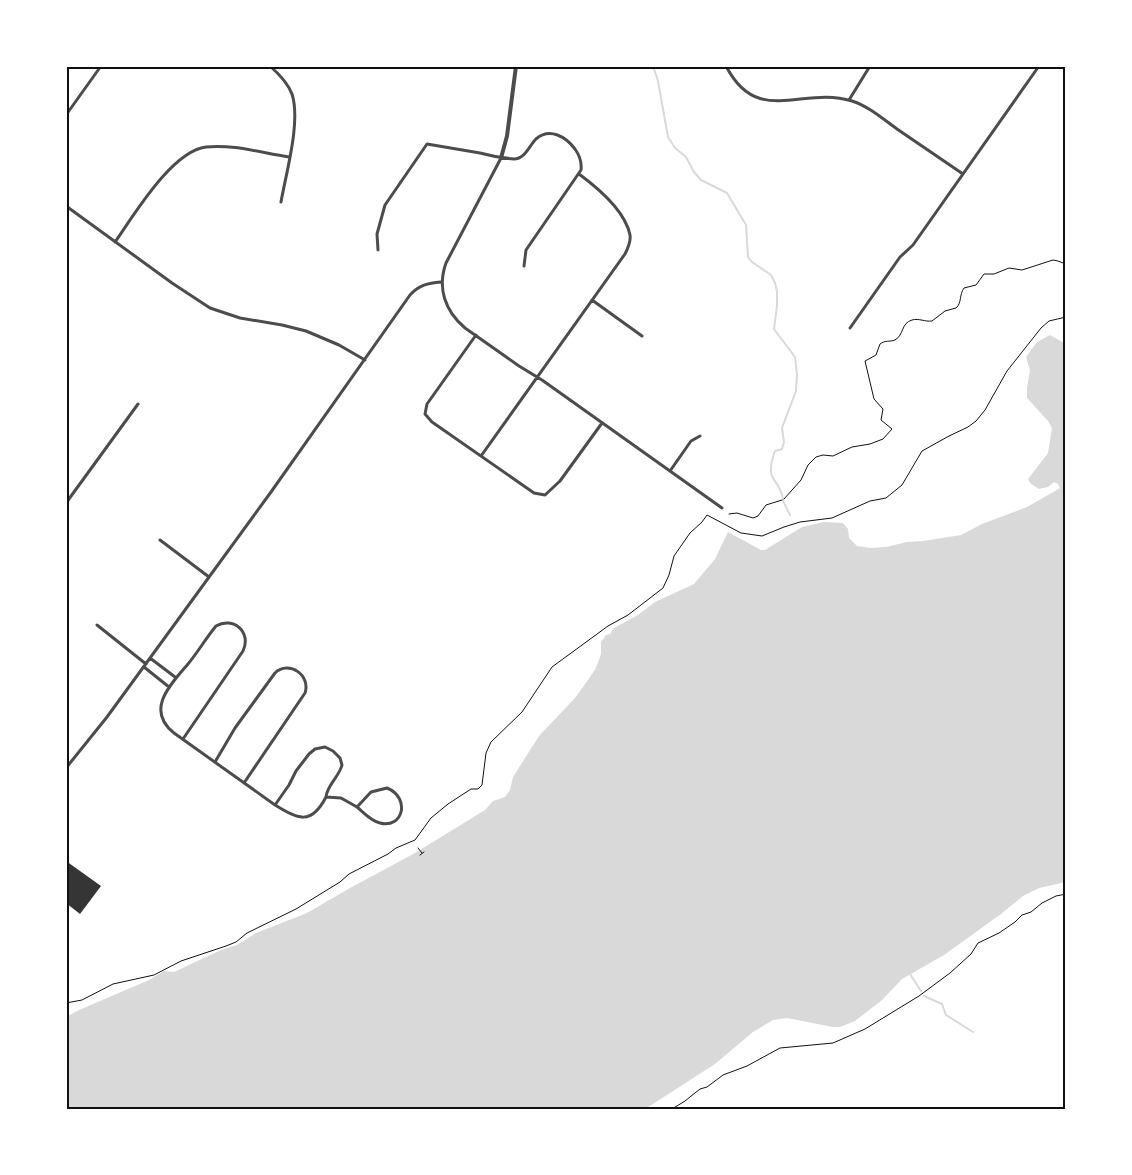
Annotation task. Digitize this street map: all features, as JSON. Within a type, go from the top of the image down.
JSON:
[{"type":"street","points":[[66,115],[101,66]]},
{"type":"street","points":[[270,66],[291,92],[294,105],[294,129],[281,202]]},
{"type":"street","points":[[516,66],[507,136],[501,158],[448,259],[441,282],[448,308],[459,322],[476,335],[722,508]]},
{"type":"street","points":[[726,66],[734,80],[742,88],[759,99],[781,102],[822,97],[849,100],[878,115],[963,174]]},
{"type":"street","points":[[849,100],[870,66]]},
{"type":"street","points":[[850,328],[900,257],[913,245],[1039,66]]},
{"type":"street","points":[[378,250],[377,234],[385,205],[427,144],[501,158],[519,158],[539,137],[556,134],[564,138],[578,153],[582,165],[579,174],[526,250],[524,266]]},
{"type":"street","points":[[115,242],[166,173],[176,162],[197,149],[221,146],[289,157]]},
{"type":"street","points":[[481,456],[625,254],[629,244],[630,235],[608,197],[579,174]]},
{"type":"street","points":[[66,206],[186,293],[210,308],[240,318],[306,331],[339,345],[365,360]]},
{"type":"street","points":[[66,768],[101,725],[145,665],[413,292],[424,284],[441,282]]},
{"type":"street","points":[[592,300],[642,336]]},
{"type":"street","points":[[476,335],[431,398],[425,410],[429,420],[534,493],[545,495],[560,481],[602,423]]},
{"type":"street","points":[[66,503],[138,404]]},
{"type":"street","points":[[670,471],[691,441],[700,436]]},
{"type":"street","points":[[160,540],[209,577]]},
{"type":"street","points":[[182,739],[243,651],[246,639],[244,632],[237,627],[226,623],[216,626],[169,687],[161,706],[162,719],[167,727],[182,739],[275,805],[292,815],[306,818],[319,809],[340,771],[342,765],[337,754],[325,747],[309,754],[275,805]]},
{"type":"street","points":[[97,625],[169,687]]},
{"type":"street","points":[[150,658],[175,677]]},
{"type":"street","points":[[214,762],[235,728],[275,673],[283,668],[292,668],[298,671],[307,683],[305,693],[244,783]]},
{"type":"street","points":[[326,797],[341,798],[380,823],[389,823],[396,820],[400,814],[402,804],[398,795],[387,788],[372,792],[357,807]]},
{"type":"path","points":[[730,514],[737,513],[753,518],[758,516],[766,505],[783,500],[801,480],[808,465],[816,457],[823,455],[835,456],[852,447],[870,444],[886,436],[892,429],[882,422],[883,409],[874,399],[865,361],[876,355],[878,346],[882,342],[897,338],[907,322],[915,319],[932,321],[945,311],[956,308],[960,304],[960,294],[964,288],[976,285],[984,274],[994,274],[1009,268],[1022,270],[1053,260],[1066,264]]},
{"type":"path","points":[[66,1004],[82,1000],[114,984],[154,974],[172,964],[231,944],[324,893],[349,874],[396,848],[415,840],[431,818],[448,804],[471,789],[482,785],[486,753],[492,742],[522,712],[552,667],[608,626],[631,613],[663,588],[674,556],[690,533],[702,522],[707,514],[741,533],[762,536],[784,526],[832,518],[870,501],[886,498],[902,485],[922,451],[968,427],[985,410],[1008,371],[1041,328],[1049,321],[1066,317]]},
{"type":"path","points":[[418,848],[422,853]]},
{"type":"path","points":[[672,1109],[686,1101],[700,1089],[780,1048],[833,1043],[865,1029],[919,996],[950,973],[971,954],[978,943],[999,933],[1022,915],[1056,896],[1066,894]]},
{"type":"shaded area","points":[[1050,335],[1066,344],[1066,882],[1039,888],[1023,896],[944,955],[902,979],[882,1000],[855,1021],[840,1027],[833,1027],[787,1018],[773,1020],[753,1032],[715,1064],[644,1109],[123,1109],[115,1107],[112,1109],[66,1109],[66,1017],[149,980],[164,971],[174,972],[221,950],[237,945],[256,933],[307,913],[415,853],[485,810],[493,801],[505,797],[510,790],[513,777],[539,736],[575,698],[596,668],[601,654],[601,642],[606,635],[655,602],[694,584],[715,559],[728,532],[761,550],[765,550],[802,527],[824,522],[843,523],[848,529],[849,538],[857,546],[871,548],[886,547],[907,542],[961,535],[982,524],[1027,507],[1060,488],[1054,482],[1048,487],[1039,489],[1030,483],[1028,479],[1048,453],[1052,428],[1027,398],[1030,370],[1026,357],[1037,342]]},
{"type":"building","points":[[66,861],[101,886],[80,914],[66,903]]},
{"type":"waterway","points":[[653,66],[658,81],[668,137],[675,148],[686,157],[701,180],[727,193],[746,225],[748,257],[771,275],[775,283],[777,306],[774,329],[795,357],[797,375],[796,391],[782,428],[784,442],[782,449],[775,451],[771,467],[772,476],[780,489],[783,499]]},
{"type":"waterway","points":[[783,501],[790,515]]},
{"type":"waterway","points":[[910,974],[921,991]]},
{"type":"waterway","points":[[924,996],[942,1004],[946,1015],[973,1032]]}]
